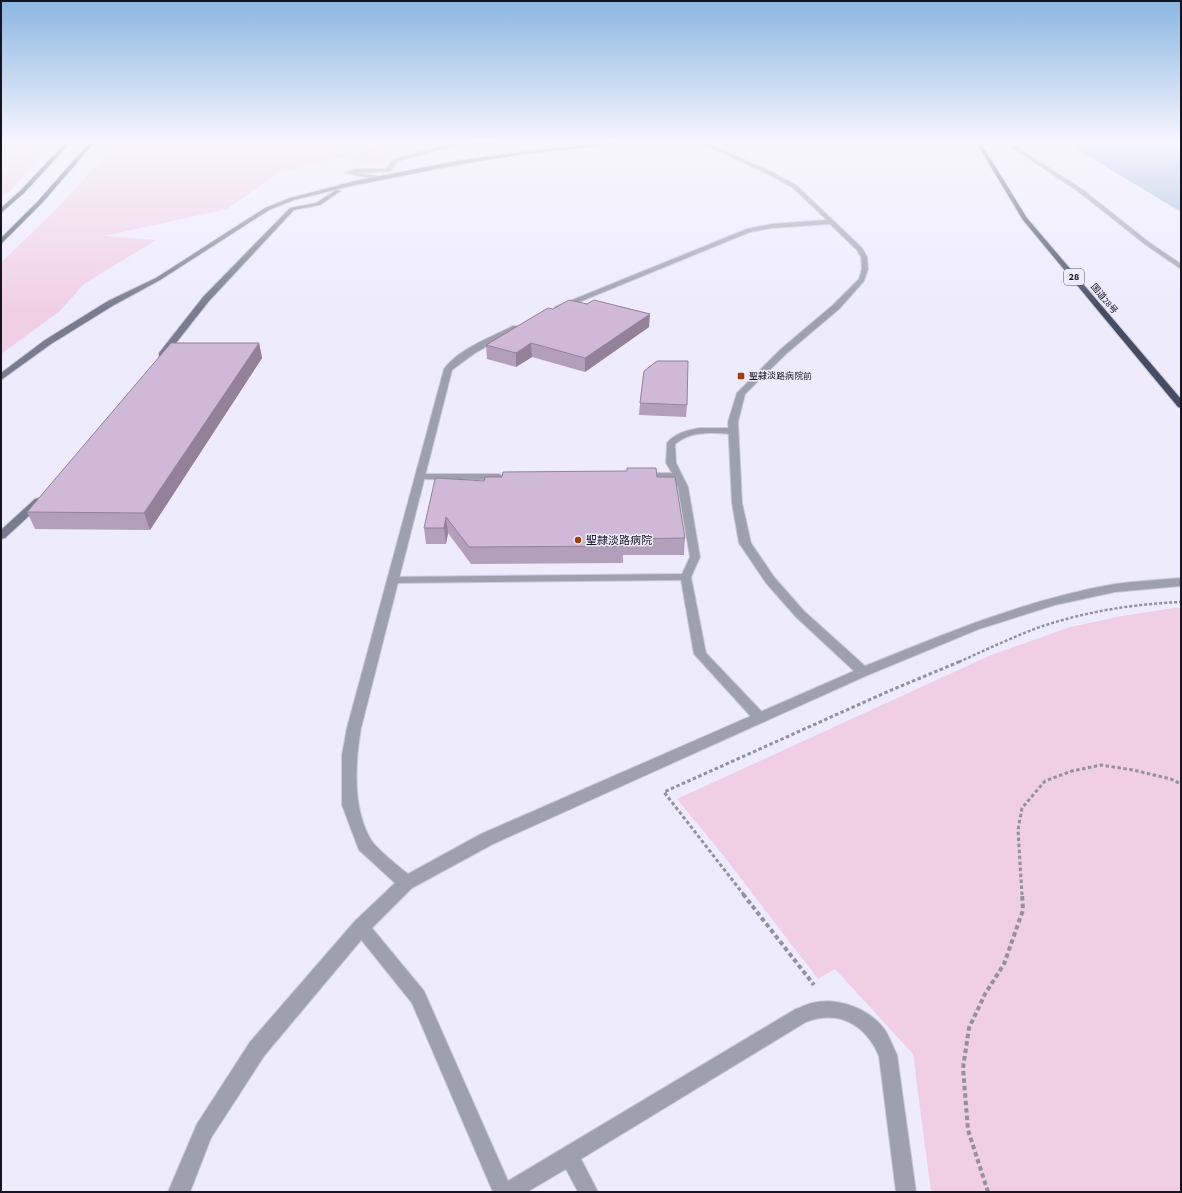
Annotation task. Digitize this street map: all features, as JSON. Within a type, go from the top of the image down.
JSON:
[{"type":"highway","points":[[1,212],[15,198]]},
{"type":"highway","points":[[1,242],[44,198]]},
{"type":"highway","name":"国道28号","points":[[1012,198],[1025,219],[1181,405]]},
{"type":"street","points":[[1,377],[48,342],[111,303],[158,279],[267,209],[299,198]]},
{"type":"street","points":[[159,359],[206,299],[292,209],[318,204],[326,198]]},
{"type":"street","points":[[807,198],[860,249],[864,257],[865,269],[862,280],[836,307],[784,351],[741,393],[733,422],[737,502],[745,543],[770,580],[800,614],[864,672]]},
{"type":"street","points":[[553,310],[749,230],[772,226],[831,222]]},
{"type":"street","points":[[406,883],[365,845],[350,805],[349,755],[354,728],[448,369],[456,361],[474,349],[526,323]]},
{"type":"street","points":[[1,536],[34,507],[44,496]]},
{"type":"street","points":[[179,1192],[204,1131],[257,1049],[361,927],[406,883],[487,839],[864,672],[975,626],[1053,602],[1114,588],[1181,582]]},
{"type":"lane","points":[[1089,198],[1148,244],[1181,267]]},
{"type":"lane","points":[[733,431],[694,431],[676,437],[671,443],[671,463],[683,487],[695,557],[686,577],[700,654],[760,718]]},
{"type":"lane","points":[[631,476],[678,476]]},
{"type":"lane","points":[[420,477],[506,477]]},
{"type":"lane","points":[[393,580],[686,577]]},
{"type":"lane","points":[[361,927],[418,997],[503,1192]]},
{"type":"lane","points":[[509,1192],[800,1016],[816,1010],[842,1010],[863,1020],[878,1035],[888,1055],[906,1192]]},
{"type":"lane","points":[[569,1155],[588,1192]]},
{"type":"path","points":[[814,985],[664,792],[889,692],[1038,628],[1103,610],[1152,603],[1181,602]]},
{"type":"path","points":[[988,1192],[968,1130],[963,1068],[968,1028],[985,994],[1004,964],[1023,910],[1018,830],[1022,808],[1045,781],[1072,771],[1101,765],[1133,770],[1171,779],[1181,784]]},
{"type":"shaded area","points":[[67,198],[243,198],[227,209],[104,236],[156,240],[84,284],[60,311],[1,354],[1,263]]},
{"type":"shaded area","points":[[1181,608],[1181,1192],[931,1192],[913,1054],[835,969],[818,979],[723,855],[677,799],[991,655],[1070,627],[1122,616]]},
{"type":"water","points":[[1157,198],[1181,198],[1181,212]]},
{"type":"building","points":[[569,300],[587,304],[594,300],[650,314],[585,358],[531,343],[516,353],[486,345],[548,308],[553,309]]},
{"type":"building","points":[[171,343],[259,343],[144,513],[27,512]]},
{"type":"building","points":[[657,361],[688,361],[687,405],[640,403],[644,371]]},
{"type":"building","name":"聖隷淡路病院","points":[[627,468],[656,468],[657,477],[675,477],[685,538],[623,539],[623,546],[469,547],[446,517],[444,528],[424,528],[435,479],[438,478],[484,481],[485,477],[502,477],[503,472],[627,471]]},
{"type":"place","name":"聖隷淡路病院前","points":[[741,376]]},
{"type":"place","name":"聖隷淡路病院","points":[[578,540]]}]
